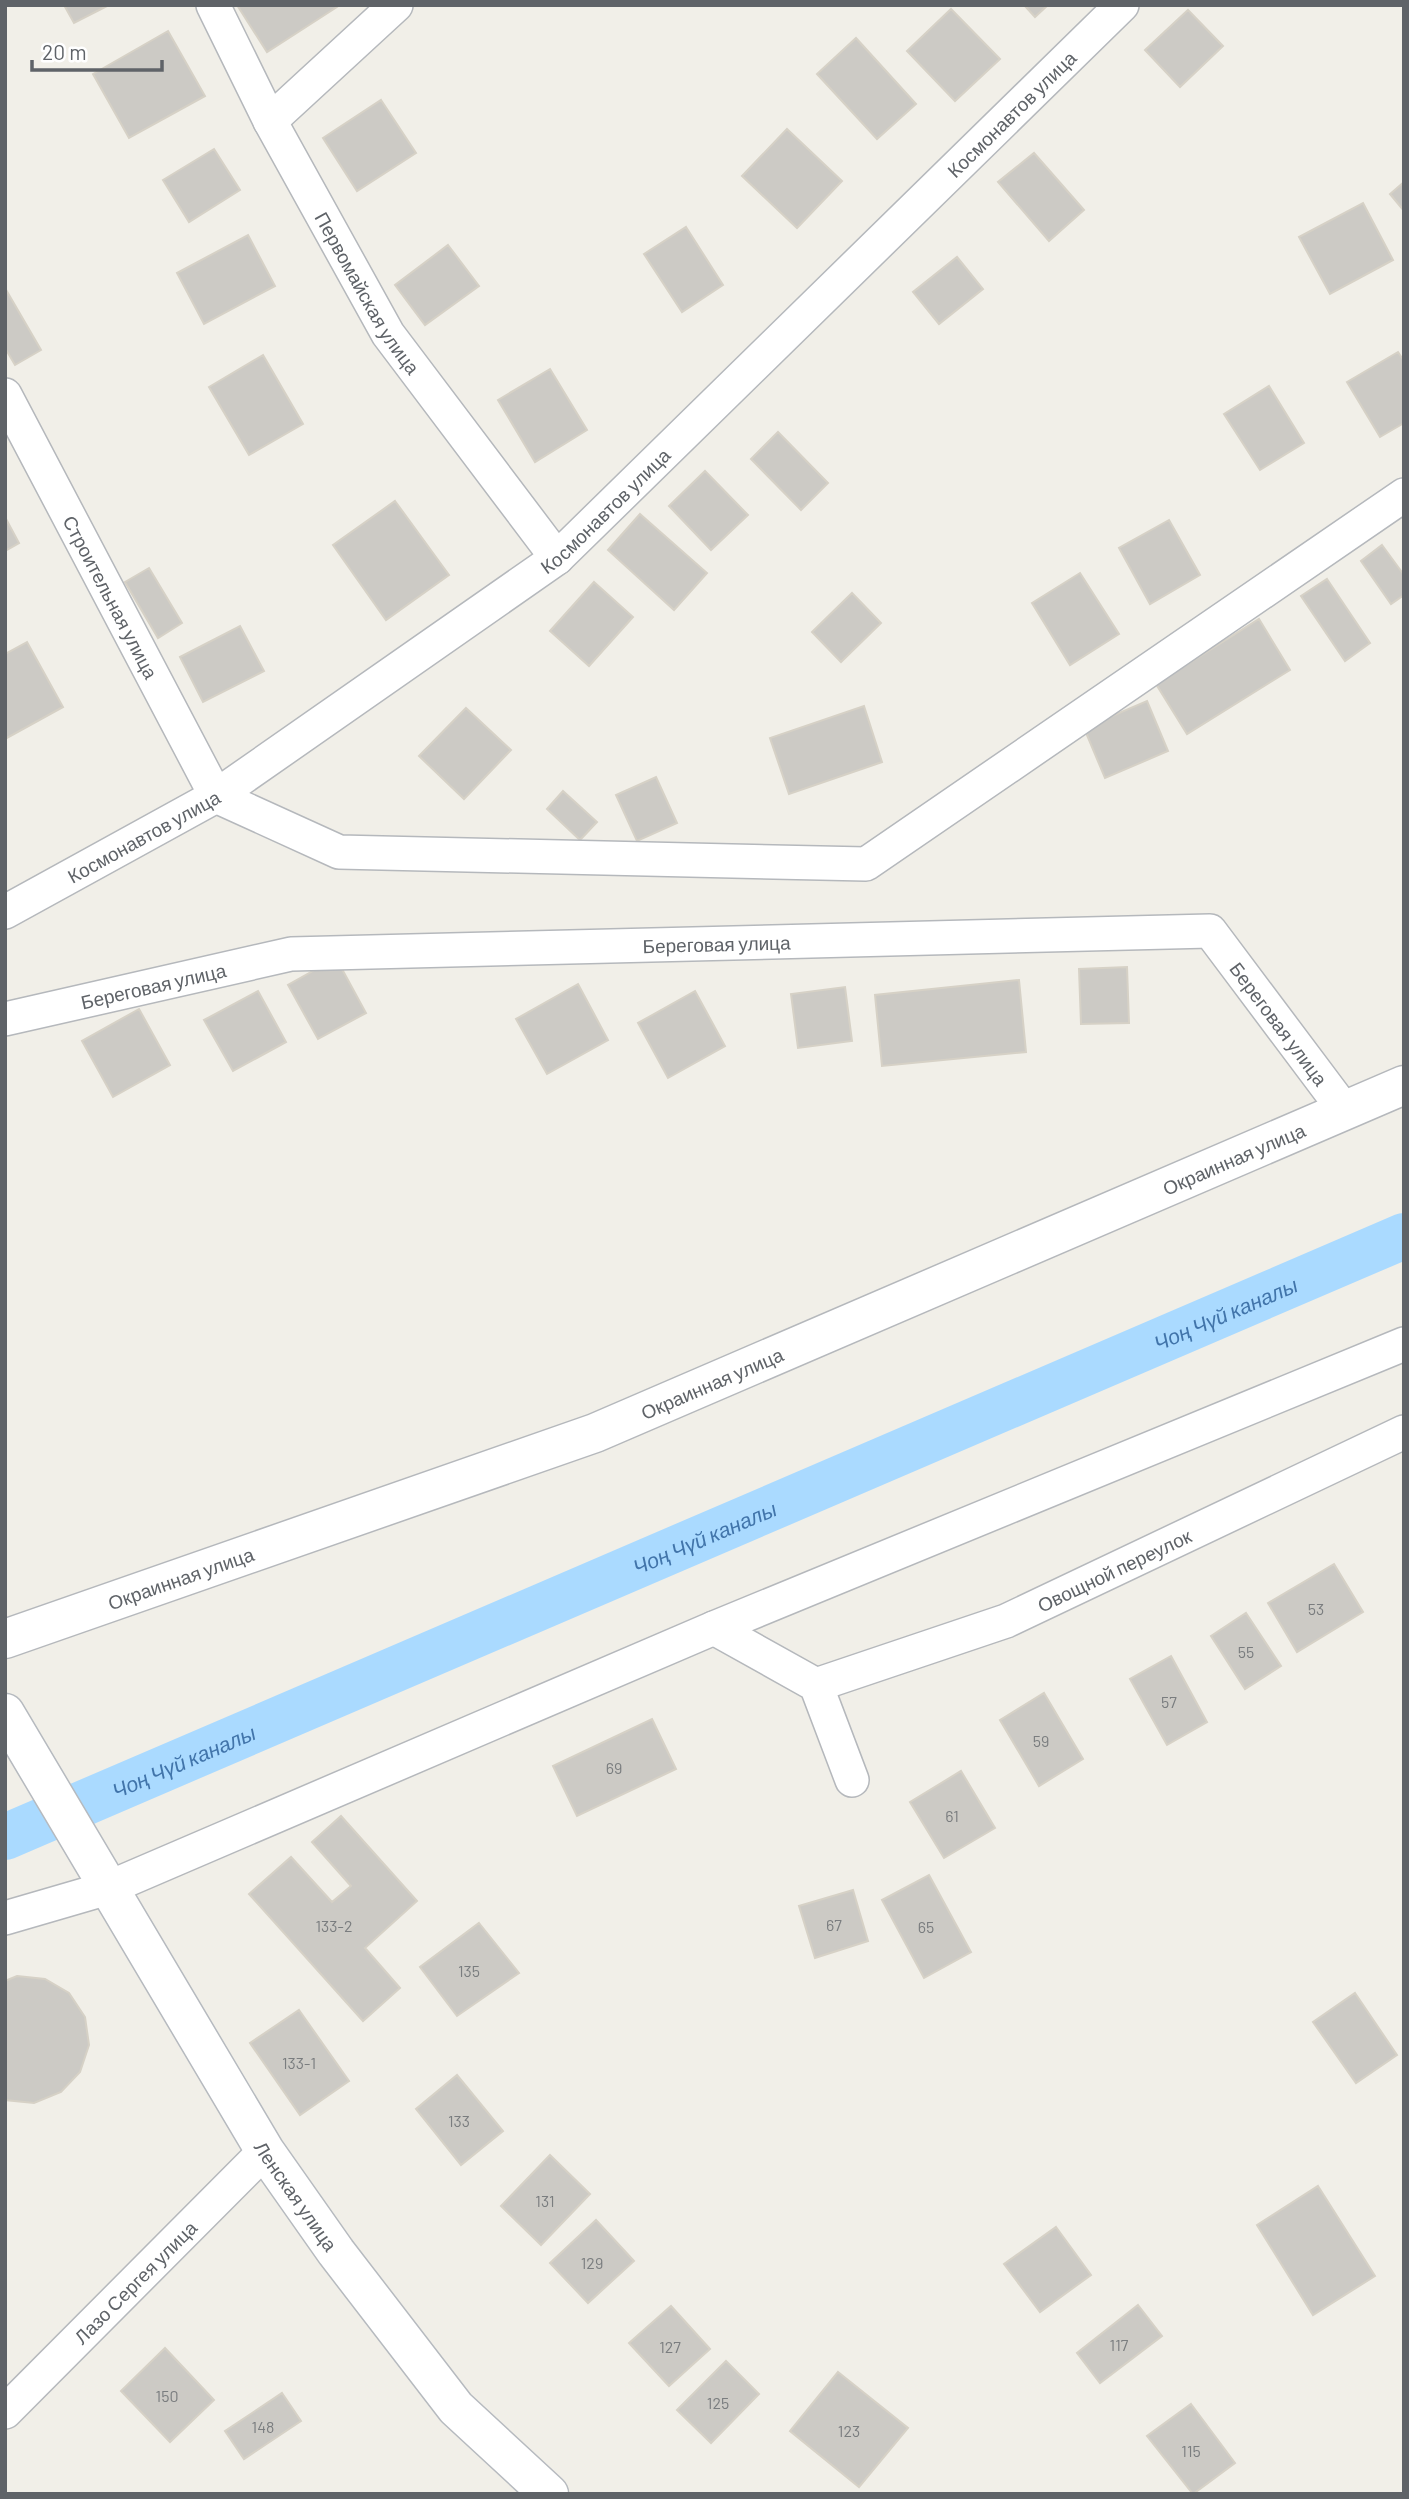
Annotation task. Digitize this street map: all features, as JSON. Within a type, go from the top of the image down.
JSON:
[{"type":"street","name":"Первомайская улица","points":[[213,5],[270,121],[388,334],[557,558]]},
{"type":"street","points":[[270,121],[396,5]]},
{"type":"street","name":"Космонавтов улица","points":[[5,912],[216,796],[557,558],[1122,5]]},
{"type":"street","name":"Строительная улица","points":[[5,395],[216,796]]},
{"type":"street","points":[[216,796],[339,852],[866,864],[1404,495]]},
{"type":"street","name":"Береговая улица","points":[[5,1019],[291,954],[1210,931],[1345,1111]]},
{"type":"street","name":"Окраинная улица","points":[[5,1639],[595,1433],[1404,1085]]},
{"type":"street","points":[[5,1918],[99,1875],[714,1628],[1404,1344]]},
{"type":"street","name":"Овощной переулок","points":[[816,1685],[1006,1621],[1404,1432]]},
{"type":"street","points":[[714,1628],[816,1685],[852,1780]]},
{"type":"street","name":"Ленская улица","points":[[5,1713],[265,2151],[336,2252],[456,2408],[549,2494]]},
{"type":"street","name":"Лазо Сергея улица","points":[[5,2412],[265,2151]]},
{"type":"building","points":[[64,5],[109,5],[74,23]]},
{"type":"building","points":[[237,5],[336,5],[337,7],[267,52]]},
{"type":"building","points":[[1024,5],[1048,5],[1035,17]]},
{"type":"building","points":[[951,9],[1000,59],[955,101],[907,51]]},
{"type":"building","points":[[1188,10],[1223,46],[1180,87],[1145,50]]},
{"type":"building","points":[[168,31],[205,96],[129,138],[93,74]]},
{"type":"building","points":[[856,38],[916,104],[877,139],[817,74]]},
{"type":"building","points":[[381,100],[416,153],[357,191],[323,138]]},
{"type":"building","points":[[787,129],[842,181],[797,228],[742,176]]},
{"type":"building","points":[[214,149],[240,190],[189,222],[163,180]]},
{"type":"building","points":[[1034,153],[1084,210],[1049,241],[998,182]]},
{"type":"building","points":[[1404,182],[1404,211],[1390,194]]},
{"type":"building","points":[[1363,203],[1393,260],[1330,294],[1299,237]]},
{"type":"building","points":[[686,227],[723,285],[682,312],[644,254]]},
{"type":"building","points":[[248,235],[275,286],[204,324],[177,273]]},
{"type":"building","points":[[448,245],[479,286],[425,325],[395,285]]},
{"type":"building","points":[[957,257],[983,289],[939,324],[913,292]]},
{"type":"building","points":[[5,288],[41,350],[15,365],[5,348]]},
{"type":"building","points":[[1398,352],[1404,361],[1404,423],[1380,437],[1347,382]]},
{"type":"building","points":[[263,355],[303,424],[249,455],[209,387]]},
{"type":"building","points":[[550,369],[587,430],[535,462],[498,400]]},
{"type":"building","points":[[1269,386],[1304,443],[1260,470],[1224,414]]},
{"type":"building","points":[[778,432],[828,483],[801,510],[751,459]]},
{"type":"building","points":[[705,471],[748,515],[711,550],[669,506]]},
{"type":"building","points":[[395,501],[449,575],[386,620],[333,545]]},
{"type":"building","points":[[640,514],[707,573],[674,610],[608,550]]},
{"type":"building","points":[[5,517],[19,543],[5,551]]},
{"type":"building","points":[[1169,520],[1200,575],[1150,604],[1119,548]]},
{"type":"building","points":[[1382,545],[1404,575],[1404,595],[1391,604],[1361,561]]},
{"type":"building","points":[[149,568],[182,623],[158,638],[125,582]]},
{"type":"building","points":[[1080,573],[1119,634],[1070,665],[1032,603]]},
{"type":"building","points":[[1327,579],[1370,643],[1345,661],[1301,596]]},
{"type":"building","points":[[594,582],[633,617],[589,666],[550,631]]},
{"type":"building","points":[[852,593],[881,623],[841,662],[812,632]]},
{"type":"building","points":[[1259,619],[1290,670],[1187,734],[1156,684]]},
{"type":"building","points":[[240,626],[264,671],[203,702],[180,657]]},
{"type":"building","points":[[27,642],[63,707],[5,739],[5,654]]},
{"type":"building","points":[[1147,701],[1168,751],[1105,778],[1084,728]]},
{"type":"building","points":[[864,706],[882,762],[789,794],[770,738]]},
{"type":"building","points":[[466,708],[511,750],[464,799],[419,756]]},
{"type":"building","points":[[656,777],[677,823],[637,841],[616,795]]},
{"type":"building","points":[[563,791],[597,822],[580,840],[547,809]]},
{"type":"building","points":[[336,958],[366,1013],[318,1039],[288,985]]},
{"type":"building","points":[[1127,967],[1129,1023],[1081,1024],[1079,969]]},
{"type":"building","points":[[1019,980],[1026,1052],[882,1066],[875,995]]},
{"type":"building","points":[[578,984],[608,1040],[547,1074],[516,1019]]},
{"type":"building","points":[[845,987],[852,1041],[798,1048],[791,994]]},
{"type":"building","points":[[258,991],[286,1042],[233,1071],[204,1020]]},
{"type":"building","points":[[695,991],[725,1046],[668,1078],[638,1023]]},
{"type":"building","points":[[139,1009],[170,1065],[113,1097],[82,1041]]},
{"type":"building","points":[[1334,1564],[1363,1612],[1297,1652],[1268,1603]]},
{"type":"building","points":[[1246,1613],[1281,1666],[1245,1689],[1211,1636]]},
{"type":"building","points":[[1171,1656],[1207,1722],[1167,1745],[1130,1679]]},
{"type":"building","points":[[1044,1693],[1083,1759],[1039,1786],[1000,1720]]},
{"type":"building","points":[[652,1719],[676,1769],[577,1816],[553,1766]]},
{"type":"building","points":[[961,1771],[995,1828],[944,1858],[910,1802]]},
{"type":"building","points":[[341,1816],[417,1901],[365,1948],[400,1988],[363,2021],[249,1894],[291,1857],[332,1902],[351,1886],[312,1842]]},
{"type":"building","points":[[929,1875],[971,1952],[924,1978],[882,1900]]},
{"type":"building","points":[[853,1890],[868,1941],[815,1958],[799,1906]]},
{"type":"building","points":[[479,1923],[519,1973],[457,2016],[420,1967]]},
{"type":"building","points":[[17,1976],[45,1979],[69,1993],[85,2017],[89,2045],[80,2072],[61,2092],[34,2103],[5,2100],[5,1981]]},
{"type":"building","points":[[1355,1993],[1397,2055],[1356,2083],[1313,2022]]},
{"type":"building","points":[[299,2010],[349,2081],[300,2115],[250,2043]]},
{"type":"building","points":[[457,2075],[503,2131],[461,2165],[416,2109]]},
{"type":"building","points":[[550,2155],[590,2194],[541,2245],[501,2206]]},
{"type":"building","points":[[1318,2186],[1375,2276],[1313,2315],[1257,2225]]},
{"type":"building","points":[[596,2220],[634,2261],[588,2303],[550,2263]]},
{"type":"building","points":[[1056,2227],[1091,2275],[1040,2312],[1004,2264]]},
{"type":"building","points":[[1138,2305],[1162,2336],[1100,2383],[1077,2353]]},
{"type":"building","points":[[671,2306],[710,2349],[669,2386],[629,2343]]},
{"type":"building","points":[[165,2348],[214,2400],[170,2442],[121,2391]]},
{"type":"building","points":[[726,2361],[759,2394],[711,2443],[677,2410]]},
{"type":"building","points":[[838,2372],[908,2428],[859,2487],[790,2431]]},
{"type":"building","points":[[282,2393],[301,2421],[244,2459],[225,2431]]},
{"type":"building","points":[[1191,2404],[1235,2463],[1193,2494],[1147,2436]]},
{"type":"waterway","name":"Чоң Чүй каналы","points":[[5,1837],[1404,1236]]}]
